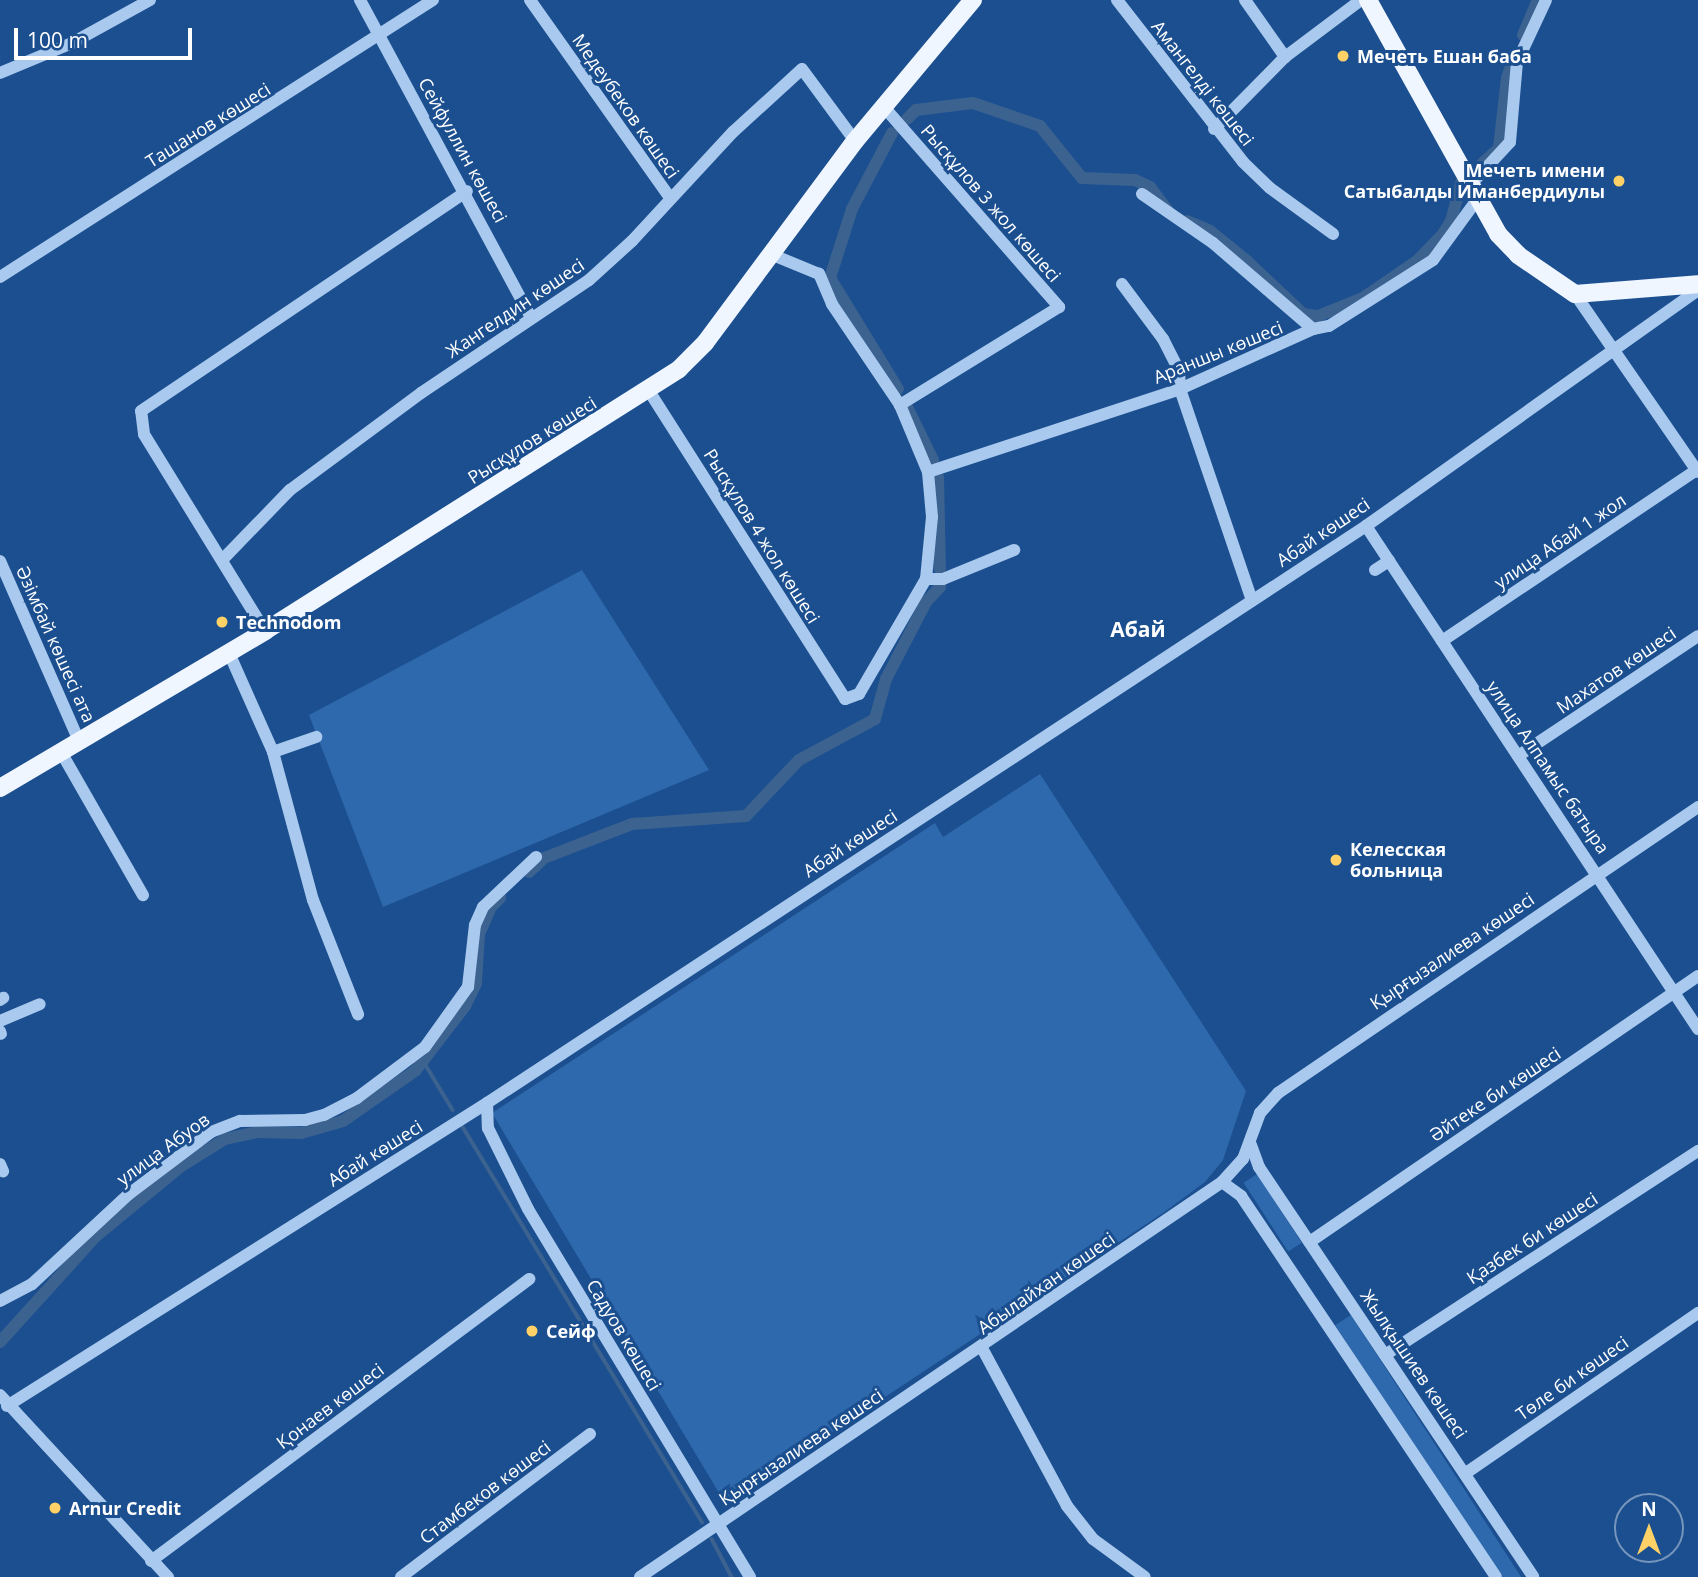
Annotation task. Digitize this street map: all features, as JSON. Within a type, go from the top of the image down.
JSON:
[{"type":"main road","name":"Рысқұлов көшесі","points":[[0,788],[265,631],[649,391],[693,356],[774,254],[855,141],[973,0]]},
{"type":"main road","points":[[1368,0],[1506,244],[1541,274],[1575,294],[1698,284]]},
{"type":"street","points":[[0,73],[72,43],[150,0]]},
{"type":"street","name":"Сейфуллин көшесі","points":[[360,0],[467,191],[531,318]]},
{"type":"street","name":"Ташанов көшесі","points":[[0,277],[433,0]]},
{"type":"street","name":"Медеубеков көшесі","points":[[530,0],[670,198]]},
{"type":"street","name":"Амангелді көшесі","points":[[1117,0],[1214,129],[1270,188],[1333,234]]},
{"type":"street","points":[[1245,0],[1286,57]]},
{"type":"street","points":[[1214,129],[1286,57],[1361,0]]},
{"type":"street","name":"Араншы көшесі","points":[[928,471],[1180,389],[1350,315],[1420,270],[1443,248],[1475,187],[1510,142],[1517,62],[1546,0]]},
{"type":"street","name":"Жангелдин көшесі","points":[[224,558],[290,490],[531,318],[589,280],[733,132],[802,69],[855,141]]},
{"type":"street","name":"Рысқұлов 3 жол көшесі","points":[[884,107],[1059,307],[900,405]]},
{"type":"street","points":[[265,631],[224,558],[144,434],[141,411],[467,191]]},
{"type":"street","points":[[1142,194],[1213,243],[1313,329]]},
{"type":"street","points":[[774,254],[818,274],[832,304],[900,405],[928,471],[932,517],[926,579],[943,579],[1014,550]]},
{"type":"street","points":[[1122,284],[1172,353],[1182,380],[1180,389],[1252,600]]},
{"type":"street","name":"Абай көшесі","points":[[4,1401],[488,1102],[1366,526],[1615,346],[1698,290]]},
{"type":"street","points":[[1575,294],[1615,346],[1698,470]]},
{"type":"street","name":"Рысқұлов 4 жол көшесі","points":[[649,391],[845,699],[859,694],[926,579]]},
{"type":"street","name":"улица Абай 1 жол","points":[[1442,641],[1698,470]]},
{"type":"street","name":"улица Алпамыс батыра","points":[[1366,526],[1599,873],[1698,1029]]},
{"type":"street","name":"Әзімбай көшесі ата","points":[[0,561],[79,741]]},
{"type":"street","points":[[1376,570],[1389,561]]},
{"type":"street","name":"Махатов көшесі","points":[[1518,756],[1698,636]]},
{"type":"street","points":[[229,653],[273,752],[313,900],[358,1014]]},
{"type":"street","points":[[273,752],[316,737]]},
{"type":"street","points":[[61,752],[144,894]]},
{"type":"street","name":"Қырғызалиева көшесі","points":[[1251,1145],[1257,1120],[1278,1093],[1698,807]]},
{"type":"street","name":"улица Абуов","points":[[0,1301],[32,1283],[129,1194],[211,1132],[240,1121],[305,1120],[324,1115],[357,1098],[425,1048],[468,987],[475,925],[483,907],[536,857]]},
{"type":"street","name":"Әйтеке би көшесі","points":[[1311,1241],[1698,976]]},
{"type":"street","points":[[0,1021],[40,1004]]},
{"type":"street","name":"Садуов көшесі","points":[[488,1102],[488,1128],[528,1209],[721,1522],[750,1577]]},
{"type":"street","name":"Абылайхан көшесі","points":[[1145,1577],[1093,1539],[1067,1506],[982,1348],[1222,1182],[1235,1171],[1251,1145]]},
{"type":"street","name":"Жылқышиев көшесі","points":[[1251,1145],[1263,1173],[1311,1241],[1533,1577]]},
{"type":"street","name":"Қазбек би көшесі","points":[[1385,1355],[1698,1151]]},
{"type":"street","points":[[1235,1171],[1263,1173]]},
{"type":"street","points":[[1222,1182],[1241,1196],[1496,1577]]},
{"type":"street","name":"Қонаев көшесі","points":[[151,1561],[530,1279]]},
{"type":"street","name":"Төле би көшесі","points":[[1466,1473],[1698,1312]]},
{"type":"street","name":"Қырғызалиева көшесі","points":[[640,1577],[982,1348]]},
{"type":"street","points":[[4,1401],[167,1577]]},
{"type":"street","name":"Стамбеков көшесі","points":[[401,1577],[590,1434]]},
{"type":"shaded area","points":[[582,570],[709,770],[383,907],[309,715]]},
{"type":"shaded area","points":[[1040,774],[1246,1091],[1223,1160],[1205,1182],[1163,1213],[725,1503],[492,1113],[935,823],[943,837]]},
{"type":"shaded area","points":[[1257,1174],[1302,1243],[1288,1251],[1244,1183]]},
{"type":"shaded area","points":[[1351,1315],[1521,1577],[1498,1577],[1335,1325]]},
{"type":"waterway","points":[[1523,35],[1538,0]]},
{"type":"waterway","points":[[1187,221],[1210,231],[1247,261],[1303,314],[1318,316],[1363,298],[1417,261],[1443,234],[1451,221],[1461,183],[1499,148],[1507,78],[1515,55]]},
{"type":"waterway","points":[[907,119],[916,110],[973,103],[1040,126],[1082,178],[1135,180],[1150,187],[1168,211]]},
{"type":"waterway","points":[[892,133],[852,209],[830,278],[898,389]]},
{"type":"waterway","points":[[907,407],[933,460]]},
{"type":"waterway","points":[[938,477],[940,569]]},
{"type":"waterway","points":[[529,872],[544,858],[632,824],[746,816],[799,760],[875,719],[886,679],[926,602],[940,587]]},
{"type":"waterway","points":[[0,1342],[96,1236],[180,1167],[225,1139],[258,1132],[301,1133],[343,1121],[415,1071],[465,1006],[476,983],[479,934],[491,907],[500,898]]},
{"type":"waterway","points":[[424,1062],[453,1110]]},
{"type":"waterway","points":[[463,1127],[702,1522]]},
{"type":"waterway","points":[[712,1539],[732,1577]]},
{"type":"place","name":"Мечеть Ешан баба","points":[[1343,56]]},
{"type":"place","name":"Мечеть имени Сатыбалды Иманбердиулы","points":[[1619,181]]},
{"type":"place","name":"Technodom","points":[[222,622]]},
{"type":"place","name":"Келесская больница","points":[[1336,860]]},
{"type":"place","name":"Сейф","points":[[532,1331]]},
{"type":"place","name":"Arnur Credit","points":[[55,1508]]},
{"type":"district","name":"Абай","points":[[1138,629]]}]
